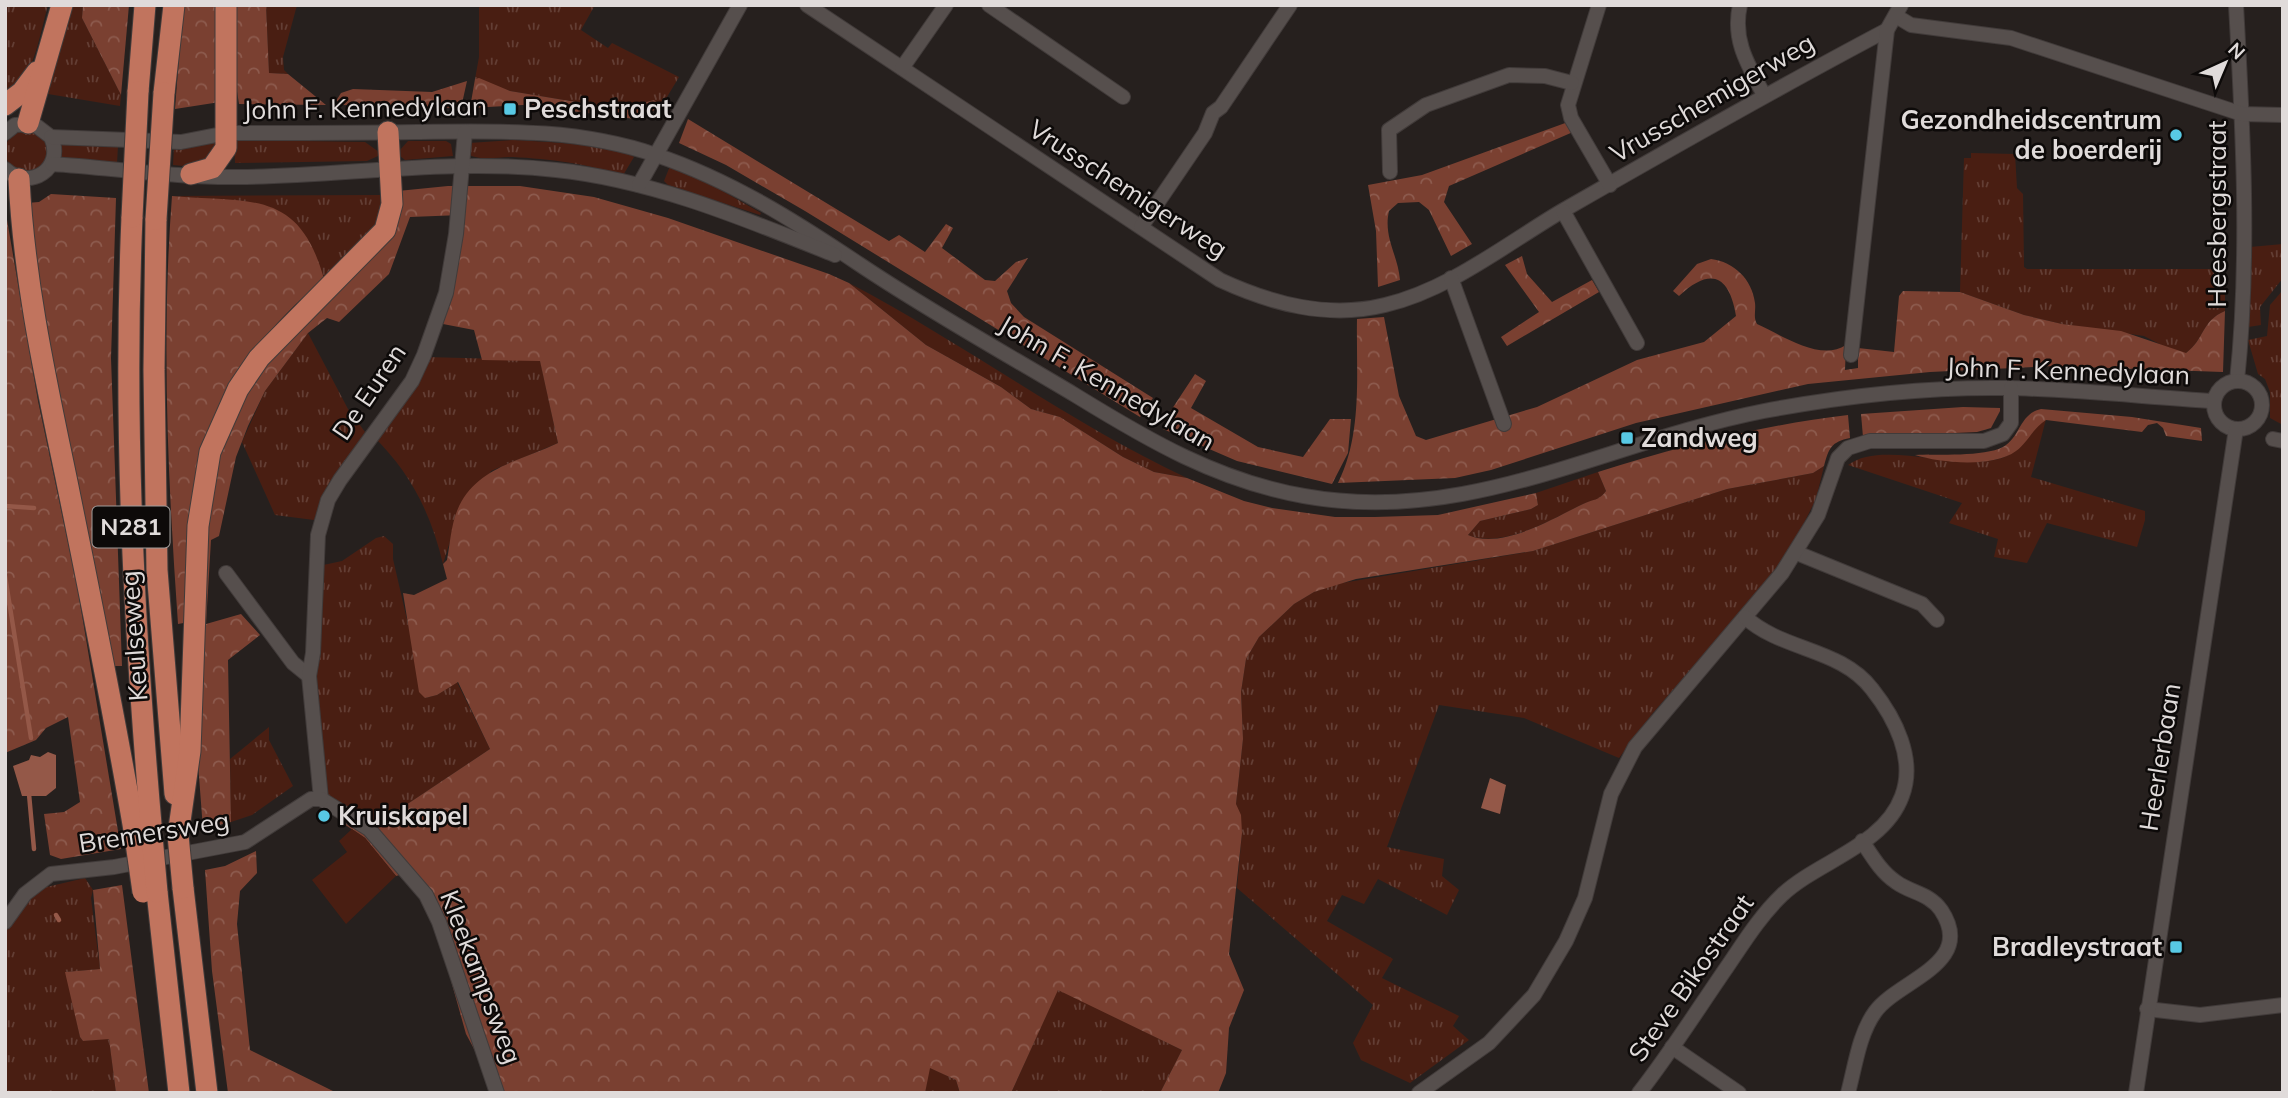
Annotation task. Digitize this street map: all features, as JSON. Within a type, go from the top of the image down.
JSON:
[{"type":"highway","points":[[28,123],[62,5]]},
{"type":"highway","name":"Keulseweg","points":[[145,5],[132,217],[128,451],[143,836],[150,892],[160,929],[179,1093]]},
{"type":"highway","name":"Keulseweg","points":[[174,5],[164,93],[156,219],[154,370],[157,570],[183,888],[207,1093]]},
{"type":"highway","points":[[191,174],[217,165],[226,148],[226,5]]},
{"type":"highway","points":[[5,105],[22,92],[46,60]]},
{"type":"highway","name":"N281","points":[[178,835],[190,751],[196,554],[210,452],[238,389],[259,358],[385,230],[392,204],[388,132]]},
{"type":"highway","name":"N281","points":[[10,180],[22,236],[34,321],[143,836]]},
{"type":"street","points":[[639,185],[740,5]]},
{"type":"street","name":"Vrusschemigerweg","points":[[807,5],[1220,280],[1251,295],[1301,308],[1354,311],[1387,305],[1451,278],[1764,95],[1887,30]]},
{"type":"street","points":[[902,68],[946,5]]},
{"type":"street","points":[[989,5],[1123,97]]},
{"type":"street","points":[[1141,228],[1205,132],[1213,113],[1221,107],[1290,5]]},
{"type":"street","points":[[1598,5],[1567,105],[1571,118],[1610,185]]},
{"type":"street","points":[[1740,5],[1737,19],[1741,52],[1764,95]]},
{"type":"street","name":"Heesbergstraat","points":[[2236,5],[2242,114],[2242,332],[2236,381]]},
{"type":"street","points":[[1851,355],[1887,30],[1898,11],[1910,25],[2011,38],[2242,114],[2283,115]]},
{"type":"street","points":[[1390,172],[1389,130],[1426,105],[1509,75],[1545,76],[1572,83]]},
{"type":"street","points":[[6,131],[28,123],[43,128],[51,137],[55,154],[52,163],[38,177],[10,180]]},
{"type":"street","name":"De Euren","points":[[321,799],[309,676],[313,653],[315,548],[321,521],[340,480],[416,372],[446,293],[456,234],[465,132]]},
{"type":"street","name":"John F. Kennedylaan","points":[[51,137],[181,142],[228,133],[570,134],[655,154],[739,190],[797,223],[859,264],[1187,461],[1275,491],[1345,502],[1425,502],[1480,493],[1653,439],[1762,412],[1921,390],[2011,388],[2214,401]]},
{"type":"street","name":"John F. Kennedylaan","points":[[52,163],[237,177],[461,166],[558,170],[639,185],[739,216],[859,264]]},
{"type":"street","points":[[1563,211],[1637,343]]},
{"type":"street","points":[[1451,278],[1504,424]]},
{"type":"street","points":[[2236,381],[2255,388],[2262,408],[2250,426],[2236,429],[2219,421],[2214,401],[2221,388],[2236,381]]},
{"type":"street","points":[[1419,1093],[1489,1043],[1534,995],[1566,941],[1585,898],[1611,794],[1635,747],[1797,553],[1818,515],[1838,458],[1848,448],[1870,442],[1984,441],[1997,438],[2011,423],[2011,388]]},
{"type":"street","name":"Heerlerbaan","points":[[2136,1093],[2236,429]]},
{"type":"street","points":[[1797,553],[1922,604],[1937,620]]},
{"type":"street","points":[[226,573],[293,663],[309,676]]},
{"type":"street","name":"Steve Bikostraat","points":[[1639,1093],[1752,930],[1780,897],[1803,877],[1862,841],[1890,818],[1902,796],[1906,761],[1900,737],[1863,678],[1840,662],[1769,635],[1745,617]]},
{"type":"street","name":"Bremersweg","points":[[5,922],[25,894],[51,874],[114,867],[246,842],[312,799],[321,799]]},
{"type":"street","name":"Kleekampsweg","points":[[321,799],[369,829],[425,895],[439,922],[497,1093]]},
{"type":"street","points":[[1847,1093],[1873,1014],[1892,993],[1934,969],[1949,941],[1948,925],[1940,909],[1927,896],[1893,880],[1862,841]]},
{"type":"street","points":[[2147,1009],[2200,1015],[2283,1005]]},
{"type":"street","points":[[1672,1047],[1739,1093]]},
{"type":"green space","points":[[5,5],[48,5],[31,64],[20,84],[12,92],[5,91]]},
{"type":"green space","points":[[66,5],[83,5],[82,18],[121,95],[120,106],[42,93]]},
{"type":"green space","points":[[83,5],[129,5],[121,95],[82,18]]},
{"type":"green space","points":[[183,5],[218,5],[220,102],[175,109]]},
{"type":"green space","points":[[237,5],[266,5],[269,73],[288,74],[326,105],[239,104],[236,85]]},
{"type":"green space","points":[[266,5],[297,5],[283,57],[284,70],[288,74],[269,73]]},
{"type":"green space","points":[[479,5],[595,5],[581,30],[608,48],[612,43],[679,77],[661,107],[654,100],[624,108],[510,91],[475,79],[479,57]]},
{"type":"green space","points":[[479,78],[510,91],[606,107],[624,108],[654,100],[661,107],[635,119],[523,105],[470,108],[475,79]]},
{"type":"green space","points":[[467,81],[461,108],[342,105],[336,101],[341,93],[353,89],[432,92]]},
{"type":"green space","points":[[688,119],[889,241],[899,235],[925,252],[946,224],[953,228],[942,248],[985,280],[995,281],[1016,262],[1028,258],[1007,291],[1011,303],[1024,317],[1153,398],[1140,417],[805,211],[726,165],[679,143]]},
{"type":"green space","points":[[1568,122],[1573,132],[1449,186],[1444,202],[1472,244],[1451,256],[1429,210],[1419,202],[1398,203],[1389,211],[1388,229],[1400,280],[1378,287],[1376,231],[1368,185],[1422,175]]},
{"type":"green space","points":[[26,130],[41,136],[47,151],[41,166],[26,172],[11,166],[5,151],[11,136]]},
{"type":"green space","points":[[220,139],[220,150],[195,167],[173,165],[174,146]]},
{"type":"green space","points":[[234,140],[365,142],[379,152],[378,156],[367,161],[235,163]]},
{"type":"green space","points":[[513,140],[613,149],[634,157],[622,177],[569,162],[469,155],[469,143]]},
{"type":"green space","points":[[408,141],[446,141],[451,144],[453,156],[405,160],[400,156],[400,150]]},
{"type":"green space","points":[[59,142],[118,146],[117,163],[59,158]]},
{"type":"green space","points":[[1971,153],[2015,154],[2017,188],[2023,194],[2024,267],[2027,269],[2225,269],[2225,311],[2211,320],[2197,342],[2186,353],[2175,352],[2144,336],[2062,324],[2024,315],[1960,292],[1964,158],[1971,158]]},
{"type":"green space","points":[[670,166],[700,178],[761,213],[760,215],[668,185],[664,181]]},
{"type":"green space","points":[[448,186],[520,186],[594,197],[668,218],[829,274],[849,283],[926,345],[1001,387],[1031,409],[1060,417],[1123,457],[1154,472],[1187,478],[1244,501],[1272,508],[1335,517],[1438,515],[1536,493],[1538,505],[1480,521],[1468,535],[1482,539],[1496,538],[1543,524],[1601,497],[1606,491],[1598,472],[1660,454],[1722,437],[1848,415],[1850,438],[1835,444],[1829,450],[1824,466],[1813,473],[1727,489],[1533,551],[1356,579],[1314,592],[1294,604],[1259,637],[1246,659],[1241,692],[1243,739],[1236,804],[1241,815],[1242,833],[1229,954],[1244,990],[1229,1028],[1226,1073],[1218,1093],[1160,1093],[1182,1050],[1058,990],[1011,1093],[960,1093],[956,1080],[930,1068],[925,1093],[489,1093],[480,1060],[466,1034],[441,945],[424,903],[403,874],[396,876],[365,838],[338,820],[345,808],[373,827],[490,749],[458,682],[437,695],[425,698],[419,692],[403,593],[414,595],[447,579],[443,564],[447,560],[455,517],[465,496],[475,485],[486,475],[558,443],[540,361],[482,360],[474,330],[443,324],[452,293],[461,215],[410,217],[389,274],[339,322],[327,318],[308,333],[265,391],[236,457],[219,536],[211,540],[206,624],[241,614],[260,635],[228,660],[231,822],[203,829],[197,750],[204,537],[217,461],[255,376],[376,249],[398,191]]},
{"type":"green space","points":[[51,194],[116,198],[111,358],[122,666],[108,666],[59,436],[27,203],[39,202]]},
{"type":"green space","points":[[383,195],[378,224],[324,279],[247,203],[172,196]]},
{"type":"green space","points":[[172,196],[248,202],[268,206],[286,215],[301,229],[314,250],[324,279],[273,328],[232,385],[189,622],[178,624],[171,517],[166,357]]},
{"type":"green space","points":[[5,208],[38,401],[77,585],[121,849],[61,859],[50,855],[44,814],[64,812],[80,802],[68,717],[46,728],[36,740],[5,753]]},
{"type":"green space","points":[[2283,244],[2283,278],[2260,307],[2261,325],[2248,327],[2250,247]]},
{"type":"green space","points":[[1522,256],[1527,274],[1552,302],[1592,280],[1599,292],[1507,346],[1501,337],[1539,312],[1505,265]]},
{"type":"green space","points":[[1711,259],[1734,268],[1746,279],[1753,294],[1757,324],[1813,349],[1836,349],[1846,345],[1845,370],[1858,368],[1858,348],[1894,352],[1899,296],[1903,291],[1960,292],[2024,315],[2062,324],[2121,331],[2186,353],[2197,342],[2211,320],[2225,311],[2223,372],[2053,366],[1930,372],[1808,384],[1636,423],[1491,470],[1455,478],[1338,483],[1346,464],[1355,424],[1357,319],[1384,317],[1399,396],[1416,436],[1426,440],[1537,407],[1637,360],[1704,342],[1736,316],[1728,291],[1723,283],[1708,279],[1700,281],[1679,296],[1673,291],[1697,264]]},
{"type":"green space","points":[[849,283],[934,331],[1101,433],[1187,478],[1154,472],[1123,457],[1060,417],[1031,409],[1001,387],[926,345]]},
{"type":"green space","points":[[2283,290],[2283,425],[2270,418],[2270,392],[2265,379],[2258,374],[2248,340],[2267,336],[2270,305]]},
{"type":"green space","points":[[308,333],[348,409],[365,432],[326,490],[314,520],[275,515],[242,442],[265,391]]},
{"type":"green space","points":[[426,357],[540,360],[558,443],[491,471],[451,538],[443,564],[432,528],[417,494],[398,464],[373,436]]},
{"type":"green space","points":[[1195,374],[1206,381],[1191,408],[1258,447],[1303,457],[1330,419],[1351,419],[1348,453],[1332,484],[1237,461],[1163,429],[1166,418]]},
{"type":"green space","points":[[1963,407],[2000,408],[2000,411],[1991,428],[1977,432],[1863,437],[1861,414]]},
{"type":"green space","points":[[2041,409],[2132,417],[2201,428],[2202,441],[2166,436],[2157,423],[2148,425],[2142,432],[2046,420],[2016,451],[1994,460],[1952,462],[1915,455],[1973,454],[1995,450],[2009,443],[2028,416]]},
{"type":"green space","points":[[2046,419],[2031,477],[2145,511],[2137,547],[2047,523],[2027,563],[1994,557],[1998,539],[1949,523],[1962,503],[1848,465],[1863,458],[1880,455],[1964,461],[2002,458],[2015,451]]},
{"type":"green space","points":[[1824,466],[1816,499],[1785,561],[1652,714],[1619,758],[1524,718],[1439,705],[1387,847],[1444,859],[1442,876],[1459,890],[1447,915],[1378,879],[1364,904],[1342,895],[1327,921],[1393,959],[1382,978],[1459,1016],[1453,1026],[1469,1040],[1410,1083],[1361,1060],[1353,1043],[1373,1005],[1237,888],[1242,833],[1236,804],[1243,739],[1241,692],[1246,659],[1259,637],[1294,604],[1314,592],[1336,584],[1533,551],[1727,489],[1813,473]]},
{"type":"green space","points":[[1598,472],[1606,491],[1596,500],[1512,535],[1482,538],[1468,535],[1480,521],[1538,505],[1536,493]]},
{"type":"green space","points":[[384,536],[393,544],[393,559],[425,698],[437,695],[457,682],[490,749],[373,827],[328,797],[317,727],[314,567],[342,561],[376,538]]},
{"type":"green space","points":[[269,727],[269,740],[293,786],[252,815],[231,822],[230,759]]},
{"type":"green space","points":[[352,829],[365,838],[396,876],[346,924],[312,880],[347,852],[339,841]]},
{"type":"green space","points":[[256,851],[257,873],[240,891],[237,924],[250,1050],[337,1093],[228,1093],[212,971],[205,870],[225,866]]},
{"type":"green space","points":[[85,878],[93,890],[91,898],[100,969],[66,972],[80,1037],[83,1041],[109,1038],[116,1093],[5,1093],[5,931],[38,889]]},
{"type":"green space","points":[[122,885],[149,1093],[116,1093],[109,1039],[83,1041],[80,1037],[65,972],[100,969],[93,890]]},
{"type":"green space","points":[[1058,989],[1182,1050],[1160,1093],[1011,1093]]},
{"type":"green space","points":[[929,1067],[956,1080],[960,1093],[925,1093]]},
{"type":"shaded area","points":[[48,752],[56,755],[56,788],[46,796],[22,796],[13,766],[29,760],[31,755],[40,757]]},
{"type":"shaded area","points":[[1490,778],[1506,785],[1500,814],[1481,808]]},
{"type":"waterway","points":[[5,506],[34,508]]},
{"type":"waterway","points":[[5,576],[31,738]]},
{"type":"waterway","points":[[29,794],[34,849]]},
{"type":"waterway","points":[[56,915],[59,920]]},
{"type":"place","name":"Peschstraat","points":[[510,109]]},
{"type":"place","name":"Gezondheidscentrum de boerderij","points":[[2176,135]]},
{"type":"place","name":"Zandweg","points":[[1627,438]]},
{"type":"place","name":"Kruiskapel","points":[[324,816]]},
{"type":"place","name":"Bradleystraat","points":[[2176,947]]}]
